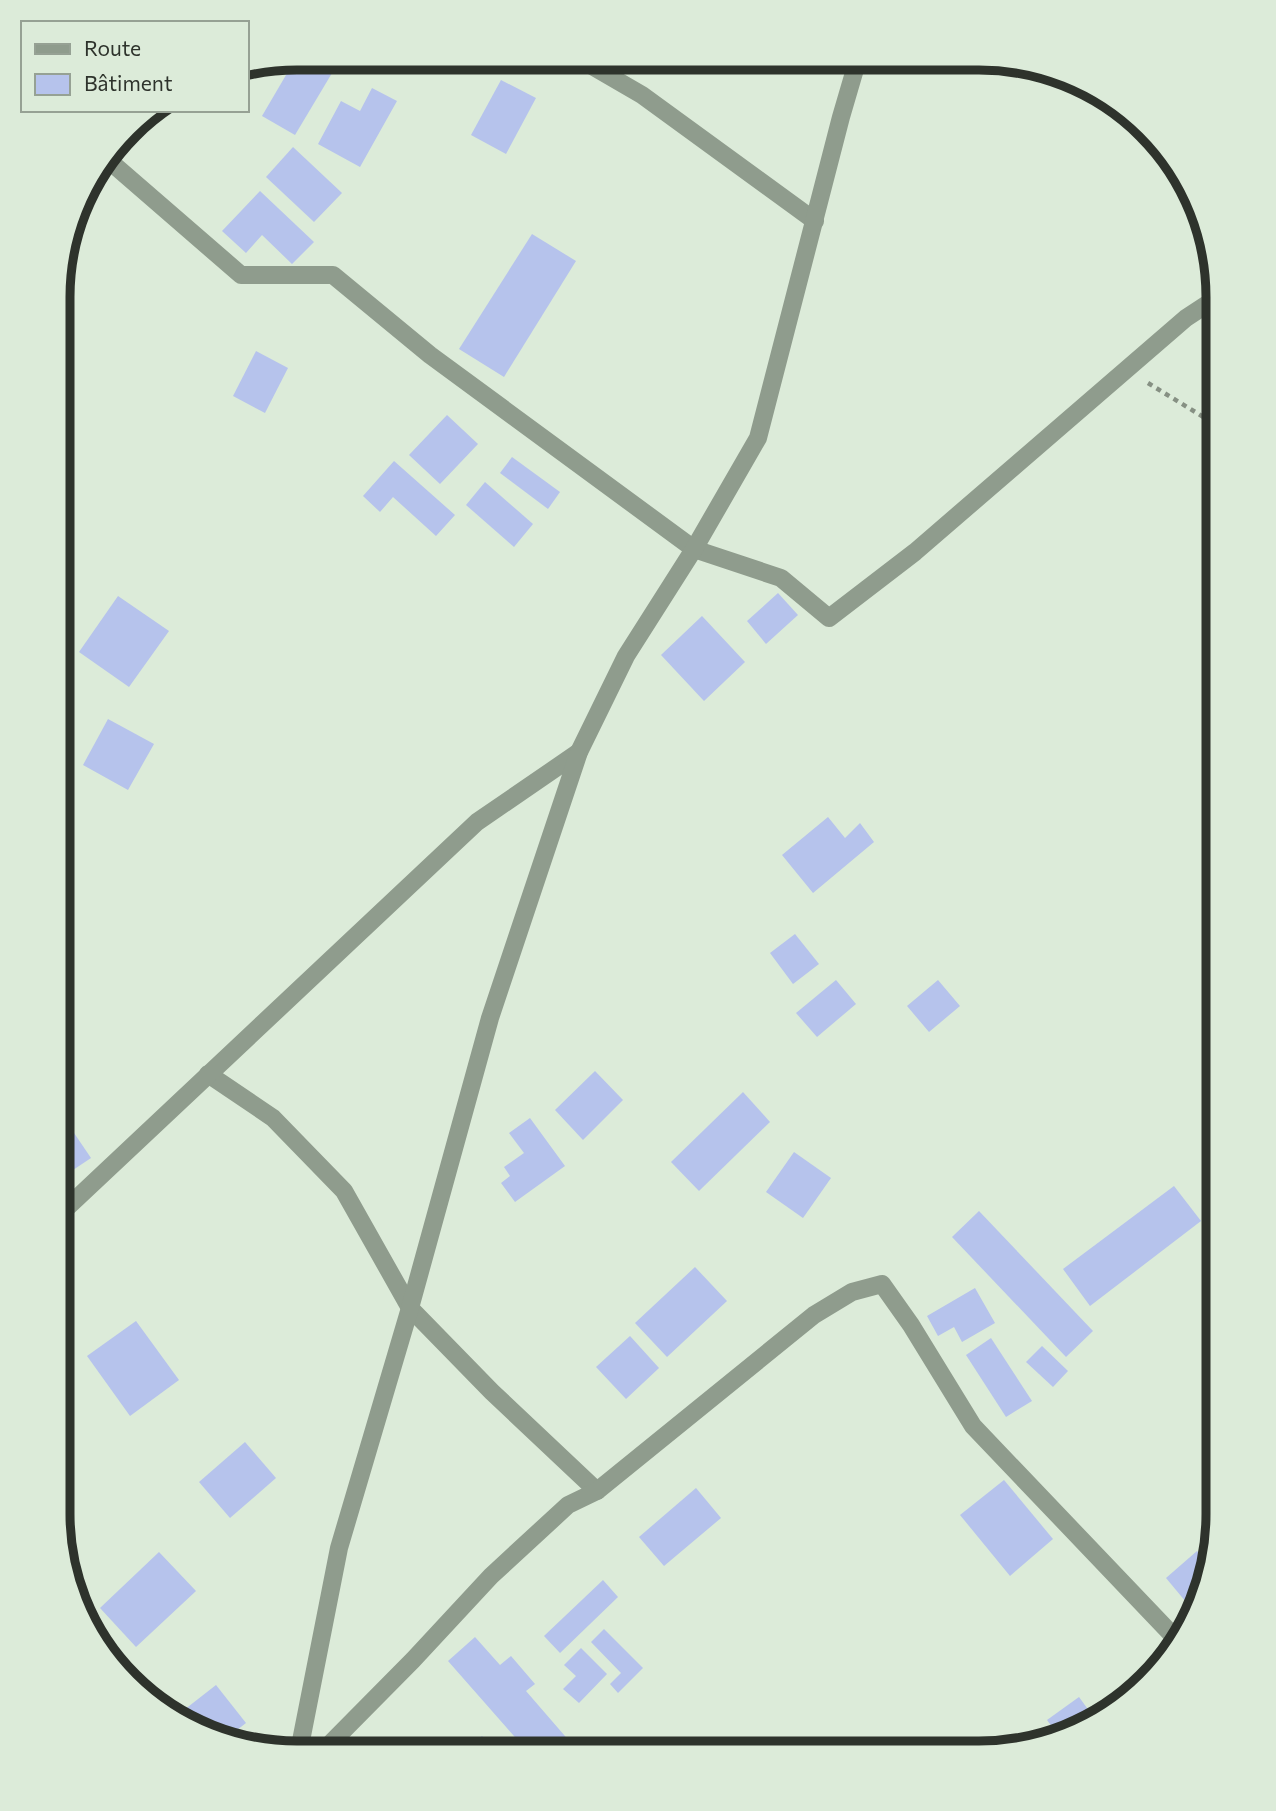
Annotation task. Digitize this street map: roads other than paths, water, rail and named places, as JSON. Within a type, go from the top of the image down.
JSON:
[{"type":"street","points":[[599,70],[642,95],[815,222]]},
{"type":"street","points":[[301,1741],[339,1548],[410,1308],[489,1018],[579,752],[626,656],[694,549],[758,438],[855,70]]},
{"type":"street","points":[[113,164],[241,275],[333,275],[430,355],[694,549],[781,578],[829,618],[915,552],[1186,318],[1206,305]]},
{"type":"street","points":[[70,1205],[477,822],[579,752]]},
{"type":"street","points":[[208,1074],[273,1118],[344,1191],[410,1308],[492,1392],[597,1491]]},
{"type":"street","points":[[333,1741],[491,1576],[568,1505],[597,1491],[814,1315],[852,1292],[882,1284],[911,1325],[973,1426],[1172,1633]]}]
